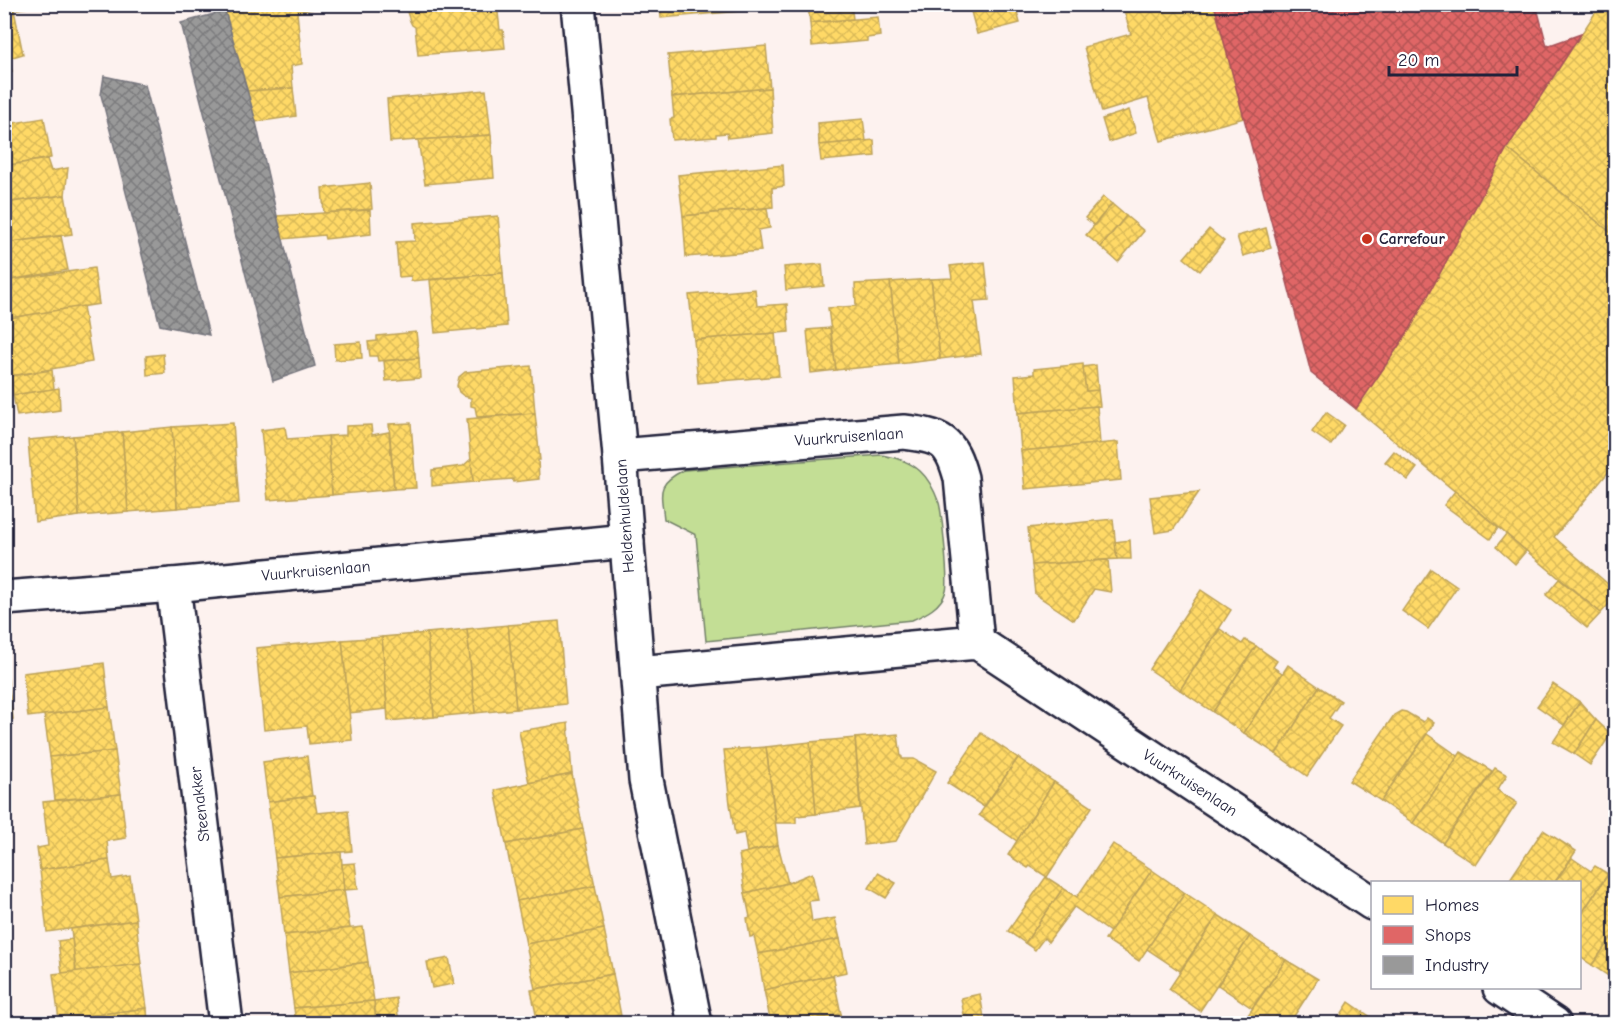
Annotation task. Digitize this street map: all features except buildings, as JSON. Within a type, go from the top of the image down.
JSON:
[{"type":"street","name":"Heldenhuldelaan","points":[[578,4],[620,456],[646,780],[695,1023]]},
{"type":"street","name":"Vuurkruisenlaan","points":[[620,456],[904,432],[929,435],[945,444],[956,458],[961,478],[977,642],[1371,902]]},
{"type":"street","name":"Vuurkruisenlaan","points":[[4,598],[173,585],[627,542]]},
{"type":"street","name":"Steenakker","points":[[173,585],[226,1023]]},
{"type":"street","points":[[638,673],[977,642]]},
{"type":"street","points":[[1503,989],[1554,1023]]},
{"type":"green space","points":[[882,455],[907,462],[920,471],[931,486],[939,503],[947,585],[944,597],[937,606],[912,620],[706,641],[696,535],[664,519],[662,489],[665,484],[684,470]]},
{"type":"place","name":"Carrefour","points":[[1367,239]]}]
